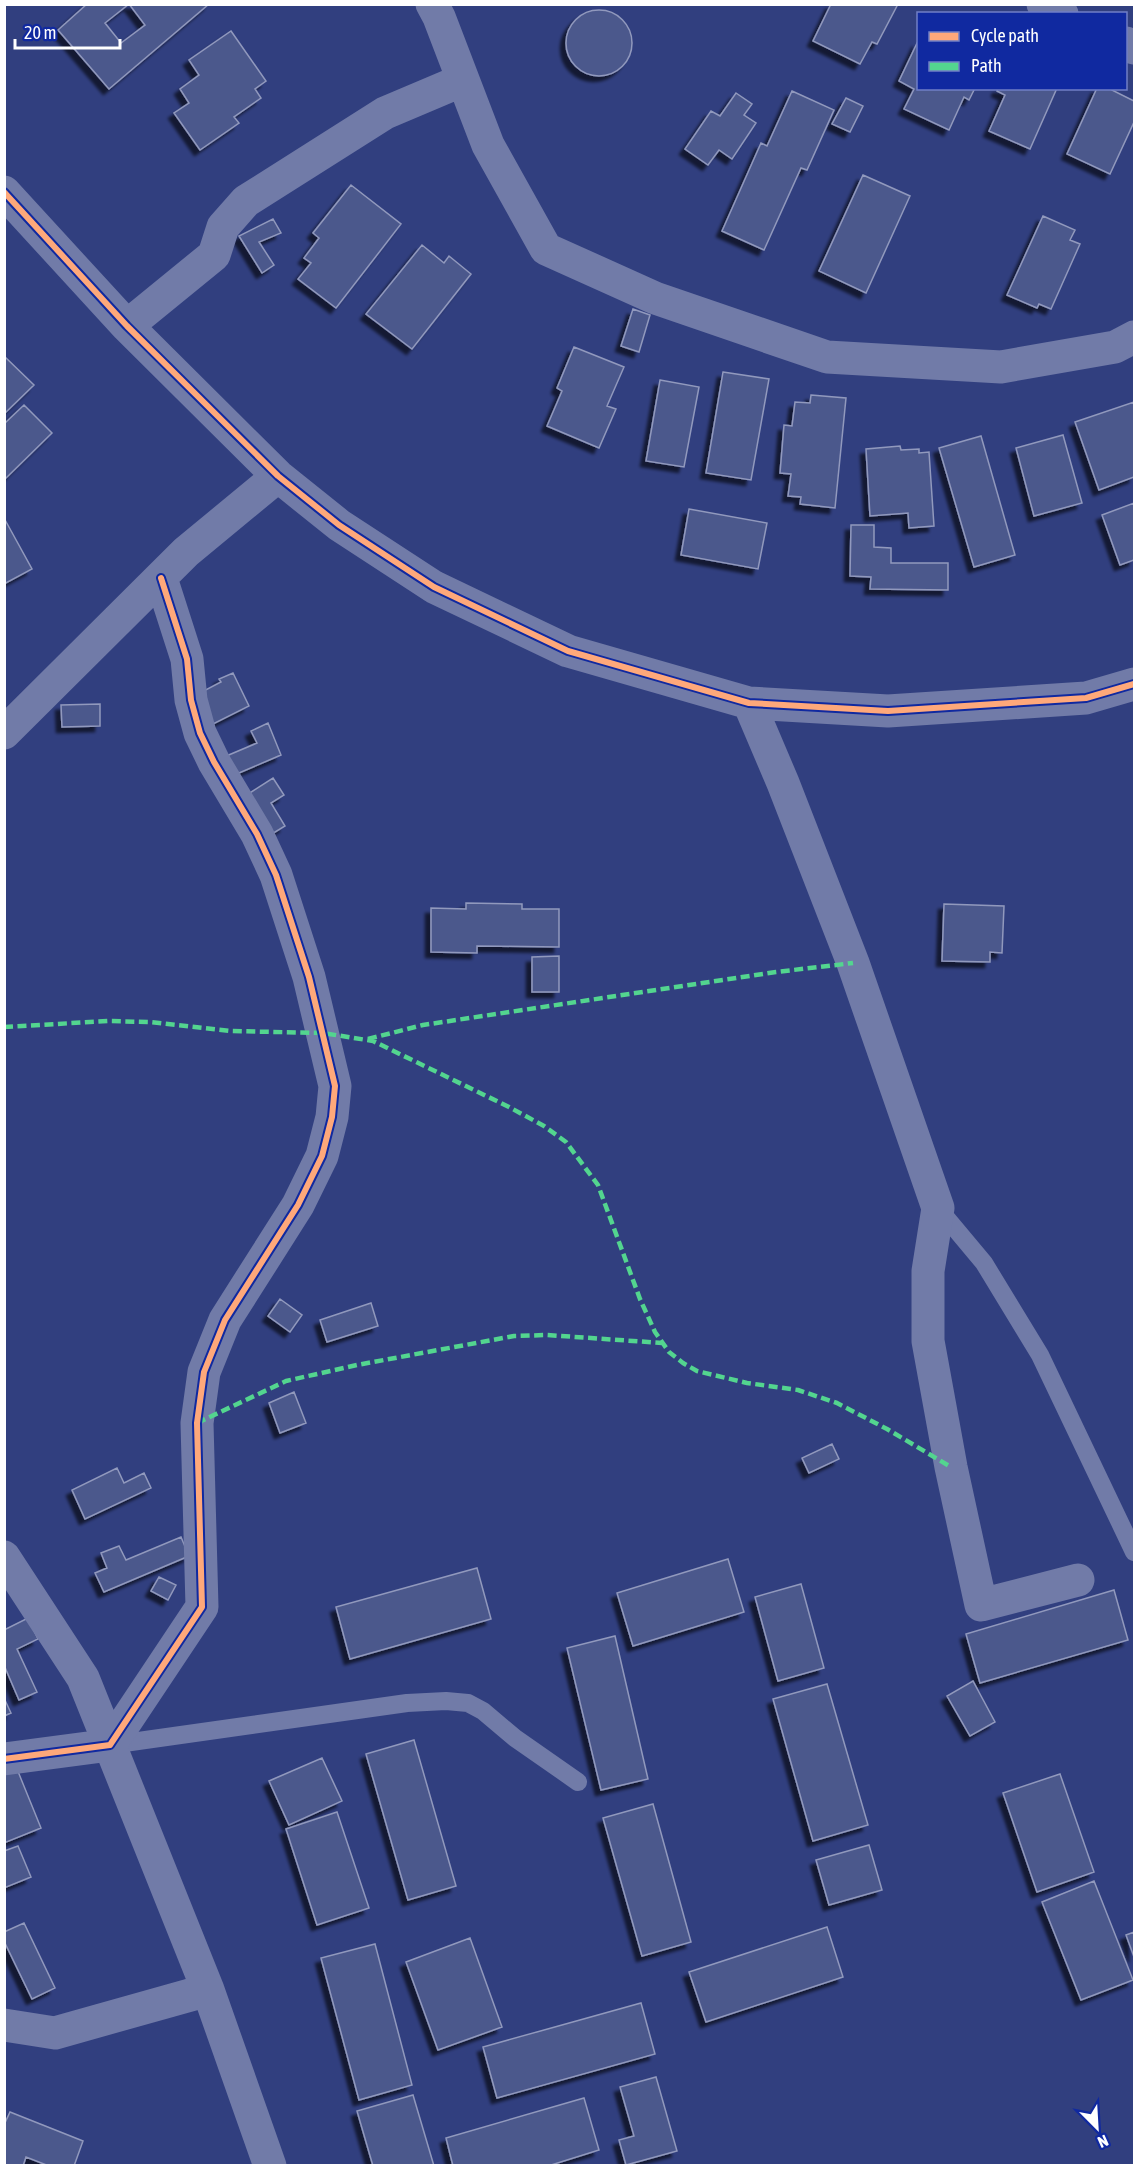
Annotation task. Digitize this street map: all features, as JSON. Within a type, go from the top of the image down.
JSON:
[{"type":"street","points":[[1043,4],[1058,12]]},
{"type":"street","points":[[442,9],[463,80],[488,145],[546,249],[655,298],[827,357],[1001,367],[1114,346],[1134,337]]},
{"type":"street","points":[[127,326],[214,255],[223,227],[246,201],[384,113],[463,80]]},
{"type":"street","points":[[4,192],[127,326],[278,476],[339,525],[434,587],[568,651],[749,703],[888,711],[1086,698],[1134,684]]},
{"type":"street","points":[[4,734],[186,552],[278,476]]},
{"type":"street","points":[[4,1759],[110,1745],[202,1607],[197,1423],[204,1372],[225,1320],[298,1205],[322,1155],[332,1117],[335,1086],[309,977],[276,875],[257,834],[214,762],[200,733],[190,700],[188,659],[160,578]]},
{"type":"street","points":[[749,703],[854,963],[938,1208],[928,1271],[928,1341],[951,1467],[981,1605],[1078,1580]]},
{"type":"street","points":[[4,1557],[83,1678],[208,1990],[270,2166]]},
{"type":"street","points":[[4,2025],[55,2033],[208,1990]]},
{"type":"lane","points":[[938,1208],[984,1263],[1040,1354],[1134,1552]]},
{"type":"lane","points":[[110,1745],[407,1703],[446,1701],[468,1704],[483,1711],[515,1738],[578,1782]]},
{"type":"building","points":[[87,4],[129,4],[209,4],[109,89],[58,30]],"holes":[[[129,4],[145,25],[121,43],[105,23]]]},
{"type":"building","points":[[831,4],[898,4],[877,44],[872,42],[860,64],[813,41]]},
{"type":"building","points":[[599,10],[612,13],[622,20],[629,30],[632,43],[629,56],[622,66],[612,73],[599,76],[586,73],[576,66],[569,56],[566,43],[569,30],[576,20],[586,13]]},
{"type":"building","points":[[231,31],[266,81],[255,89],[261,98],[234,117],[239,123],[200,150],[174,113],[189,103],[180,89],[199,75],[189,60]]},
{"type":"building","points":[[917,43],[917,90],[974,90],[969,100],[964,97],[949,130],[904,109],[914,89],[899,81]]},
{"type":"building","points":[[1056,90],[1030,149],[989,131],[1005,95],[997,91]]},
{"type":"building","points":[[1096,90],[1112,90],[1134,101],[1134,122],[1110,174],[1067,154]]},
{"type":"building","points":[[792,91],[834,110],[807,170],[801,168],[764,250],[722,231],[761,143],[767,146]]},
{"type":"building","points":[[736,93],[752,104],[744,115],[756,123],[732,159],[719,150],[708,165],[685,149],[711,111],[720,116]]},
{"type":"building","points":[[846,98],[863,106],[850,132],[832,124]]},
{"type":"building","points":[[863,175],[910,196],[866,293],[819,271]]},
{"type":"building","points":[[351,185],[401,224],[336,308],[298,279],[311,263],[304,258],[319,238],[313,233]]},
{"type":"building","points":[[1043,216],[1075,230],[1070,240],[1080,244],[1051,309],[1039,304],[1037,308],[1007,295]]},
{"type":"building","points":[[273,219],[281,233],[259,242],[274,265],[262,273],[239,236]]},
{"type":"building","points":[[422,245],[444,263],[449,256],[471,274],[412,349],[366,314]]},
{"type":"building","points":[[633,309],[650,315],[639,352],[621,346]]},
{"type":"building","points":[[574,347],[624,367],[607,406],[616,409],[599,448],[547,426],[562,391],[557,388]]},
{"type":"building","points":[[4,356],[34,385],[4,414]]},
{"type":"building","points":[[723,372],[769,379],[751,480],[706,473]]},
{"type":"building","points":[[660,380],[699,387],[684,467],[646,461]]},
{"type":"building","points":[[811,395],[846,398],[835,508],[800,504],[801,497],[788,496],[791,474],[780,473],[784,425],[792,426],[795,402],[810,403]]},
{"type":"building","points":[[1134,402],[1134,477],[1099,490],[1075,422]]},
{"type":"building","points":[[24,405],[52,433],[4,480],[4,424]]},
{"type":"building","points":[[1063,435],[1082,503],[1034,516],[1016,448]]},
{"type":"building","points":[[981,436],[1015,555],[974,567],[939,448]]},
{"type":"building","points":[[900,446],[901,450],[919,449],[919,453],[929,452],[934,526],[909,528],[908,513],[870,516],[866,449]]},
{"type":"building","points":[[1134,503],[1134,560],[1120,565],[1102,515]]},
{"type":"building","points":[[689,509],[767,523],[758,569],[681,555]]},
{"type":"building","points":[[4,518],[32,569],[4,584]]},
{"type":"building","points":[[851,525],[874,525],[874,547],[891,548],[891,563],[948,563],[948,590],[870,589],[871,577],[850,576]]},
{"type":"building","points":[[233,673],[249,706],[209,726],[194,696],[221,682],[219,679]]},
{"type":"building","points":[[100,704],[100,726],[62,727],[61,705]]},
{"type":"building","points":[[268,723],[281,755],[232,776],[224,757],[257,743],[251,731]]},
{"type":"building","points":[[273,778],[284,795],[271,803],[285,826],[267,837],[242,798]]},
{"type":"building","points":[[466,903],[522,904],[522,909],[559,909],[559,947],[477,946],[477,953],[431,952],[431,908],[466,909]]},
{"type":"building","points":[[944,904],[1004,906],[1002,953],[990,952],[990,962],[942,961]]},
{"type":"building","points":[[559,956],[559,992],[532,992],[532,957]]},
{"type":"building","points":[[280,1299],[302,1315],[290,1332],[268,1316]]},
{"type":"building","points":[[371,1303],[378,1326],[327,1342],[320,1320]]},
{"type":"building","points":[[294,1392],[306,1423],[280,1433],[269,1403]]},
{"type":"building","points":[[832,1444],[839,1459],[809,1473],[802,1458]]},
{"type":"building","points":[[117,1468],[124,1483],[144,1473],[151,1488],[85,1519],[72,1490]]},
{"type":"building","points":[[181,1537],[189,1556],[104,1592],[95,1573],[107,1568],[101,1553],[119,1546],[126,1560]]},
{"type":"building","points":[[728,1559],[744,1612],[633,1646],[617,1593]]},
{"type":"building","points":[[477,1568],[491,1619],[350,1659],[336,1607]]},
{"type":"building","points":[[159,1577],[176,1585],[168,1600],[151,1591]]},
{"type":"building","points":[[801,1584],[824,1668],[778,1681],[755,1597]]},
{"type":"building","points":[[1114,1590],[1128,1640],[980,1683],[966,1634]]},
{"type":"building","points":[[28,1618],[38,1639],[17,1649],[37,1692],[19,1700],[4,1665],[4,1630]]},
{"type":"building","points":[[615,1636],[648,1779],[601,1790],[567,1648]]},
{"type":"building","points":[[973,1681],[995,1722],[970,1736],[947,1696]]},
{"type":"building","points":[[827,1684],[868,1825],[813,1841],[773,1699]]},
{"type":"building","points":[[4,1698],[11,1713],[4,1716]]},
{"type":"building","points":[[414,1740],[456,1886],[408,1900],[366,1754]]},
{"type":"building","points":[[322,1758],[342,1801],[289,1825],[269,1781]]},
{"type":"building","points":[[17,1769],[41,1828],[4,1843],[4,1774]]},
{"type":"building","points":[[1060,1774],[1094,1872],[1037,1892],[1003,1793]]},
{"type":"building","points":[[653,1804],[691,1942],[642,1956],[603,1818]]},
{"type":"building","points":[[337,1812],[369,1908],[317,1925],[286,1829]]},
{"type":"building","points":[[869,1845],[882,1890],[829,1905],[816,1860]]},
{"type":"building","points":[[18,1846],[31,1877],[4,1888],[4,1851]]},
{"type":"building","points":[[1094,1881],[1133,1980],[1081,2000],[1042,1902]]},
{"type":"building","points":[[24,1923],[55,1988],[32,1999],[4,1941],[4,1932]]},
{"type":"building","points":[[827,1927],[843,1977],[706,2022],[689,1972]]},
{"type":"building","points":[[1134,1932],[1134,1957],[1126,1935]]},
{"type":"building","points":[[470,1938],[502,2027],[438,2050],[406,1962]]},
{"type":"building","points":[[375,1944],[412,2085],[359,2100],[321,1958]]},
{"type":"building","points":[[641,2003],[655,2054],[497,2098],[483,2047]]},
{"type":"building","points":[[656,2077],[677,2151],[626,2165],[619,2140],[634,2136],[620,2087]]},
{"type":"building","points":[[413,2095],[434,2166],[373,2166],[357,2111]]},
{"type":"building","points":[[584,2098],[599,2150],[548,2166],[453,2166],[446,2138]]},
{"type":"building","points":[[10,2112],[83,2141],[74,2166],[49,2166],[26,2157],[23,2166],[4,2166],[4,2125]]},
{"type":"marked path","points":[[368,1039],[423,1025],[776,972],[853,963]]},
{"type":"marked path","points":[[4,1027],[108,1021],[150,1022],[230,1031],[323,1033],[373,1041],[509,1107],[544,1126],[566,1142],[598,1185],[640,1299],[655,1332],[669,1352],[683,1363],[697,1371],[747,1383],[798,1390],[837,1403],[887,1429],[951,1467]]},
{"type":"marked path","points":[[197,1423],[286,1381],[357,1365],[514,1336],[547,1335],[662,1343]]},
{"type":"cycle path","points":[[4,192],[127,326],[278,476],[339,525],[434,587],[568,651],[749,703],[888,711],[1086,698],[1134,684]]},
{"type":"cycle path","points":[[4,1759],[110,1745],[202,1607],[197,1423],[204,1372],[225,1320],[298,1205],[322,1156],[332,1117],[335,1086],[309,977],[276,875],[257,834],[214,762],[200,733],[191,700],[187,659],[161,578]]}]
